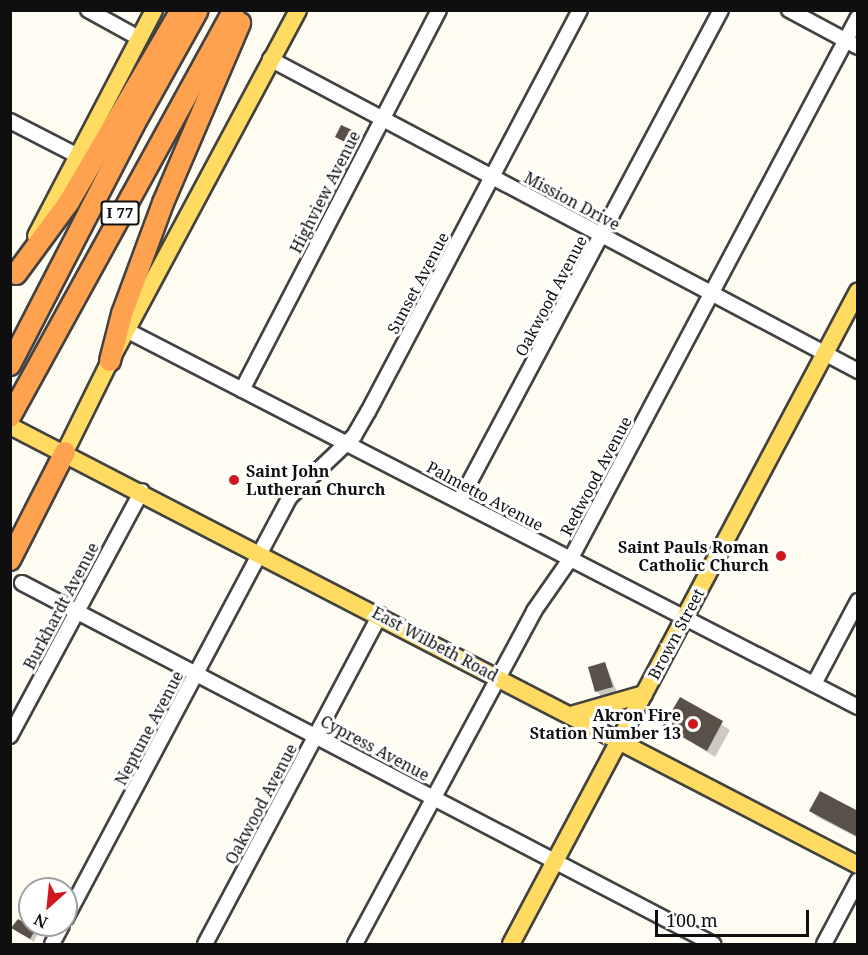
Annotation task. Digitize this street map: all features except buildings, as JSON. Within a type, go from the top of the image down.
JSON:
[{"type":"highway","points":[[12,277],[69,202],[181,10]]},
{"type":"highway","name":"I 77","points":[[10,365],[135,123],[198,10]]},
{"type":"highway","name":"I 77","points":[[10,417],[234,10]]},
{"type":"highway","points":[[110,361],[122,314],[163,203],[245,10]]},
{"type":"highway","points":[[10,560],[65,452]]},
{"type":"main road","points":[[12,277],[154,10]]},
{"type":"main road","points":[[65,452],[110,361],[298,10]]},
{"type":"main road","name":"Brown Street","points":[[511,945],[858,291]]},
{"type":"main road","name":"East Wilbeth Road","points":[[10,426],[142,491],[858,865]]},
{"type":"main road","points":[[571,715],[644,694]]},
{"type":"street","points":[[88,10],[140,38]]},
{"type":"street","name":"Highview Avenue","points":[[242,390],[439,10]]},
{"type":"street","name":"Sunset Avenue","points":[[261,553],[289,498],[347,444],[368,412],[580,10]]},
{"type":"street","name":"Oakwood Avenue","points":[[460,500],[721,10]]},
{"type":"street","points":[[789,10],[852,43]]},
{"type":"street","name":"Redwood Avenue","points":[[356,945],[534,611],[571,558],[712,294],[852,43],[858,17]]},
{"type":"street","name":"Mission Drive","points":[[270,59],[858,371]]},
{"type":"street","points":[[10,121],[78,156]]},
{"type":"street","name":"Palmetto Avenue","points":[[128,331],[858,707]]},
{"type":"street","name":"Burkhardt Avenue","points":[[10,736],[142,491]]},
{"type":"street","name":"Neptune Avenue","points":[[78,895],[261,553]]},
{"type":"street","name":"Cypress Avenue","points":[[22,583],[197,672],[713,945]]},
{"type":"street","points":[[814,684],[858,601]]},
{"type":"street","name":"Oakwood Avenue","points":[[205,945],[380,615]]},
{"type":"street","points":[[824,945],[858,880]]},
{"type":"place","name":"Saint John Lutheran Church","points":[[234,480]]},
{"type":"place","name":"Saint Pauls Roman Catholic Church","points":[[781,556]]},
{"type":"place","name":"Akron Fire Station Number 13","points":[[693,724]]}]
